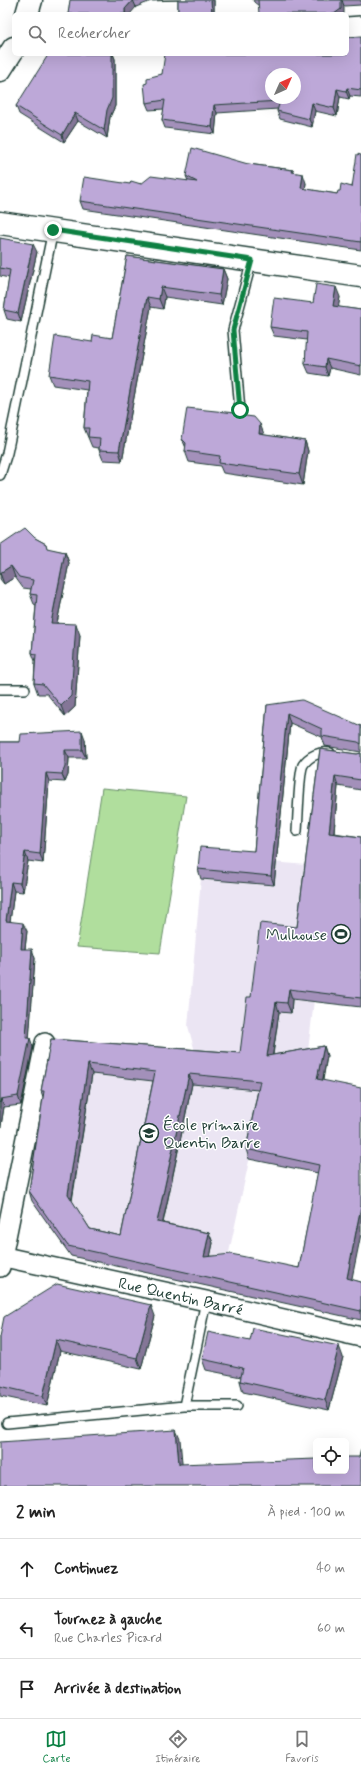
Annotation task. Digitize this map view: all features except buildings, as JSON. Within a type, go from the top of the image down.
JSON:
[{"type":"street","points":[[28,12],[31,0]]},
{"type":"street","points":[[349,27],[361,26]]},
{"type":"street","points":[[0,70],[12,51]]},
{"type":"street","points":[[0,223],[361,276]]},
{"type":"street","points":[[1,1260],[45,1043]]},
{"type":"street","name":"Rue Quentin Barré","points":[[1,1260],[206,1300],[361,1337]]},
{"type":"lane","points":[[0,475],[7,453],[53,230]]},
{"type":"lane","points":[[240,410],[233,330],[252,260]]},
{"type":"lane","points":[[0,689],[25,689]]},
{"type":"lane","points":[[297,831],[302,767],[312,757],[323,752],[338,754]]},
{"type":"lane","points":[[184,1406],[206,1300]]},
{"type":"lane","points":[[7,1423],[184,1406],[237,1406]]},
{"type":"shaded area","name":"École primaire Quentin Barre","points":[[203,856],[330,867],[307,1059],[270,1065],[221,1289],[71,1256],[32,1201],[56,1049],[197,1059],[188,1026]]},
{"type":"green space","points":[[102,788],[186,796],[160,953],[77,947]]},
{"type":"place","name":"Mulhouse","points":[[341,934]]},
{"type":"place","name":"École primaire Quentin Barre","points":[[149,1133]]},
{"type":"route","points":[[53,230],[252,260],[233,330],[240,410]]}]
